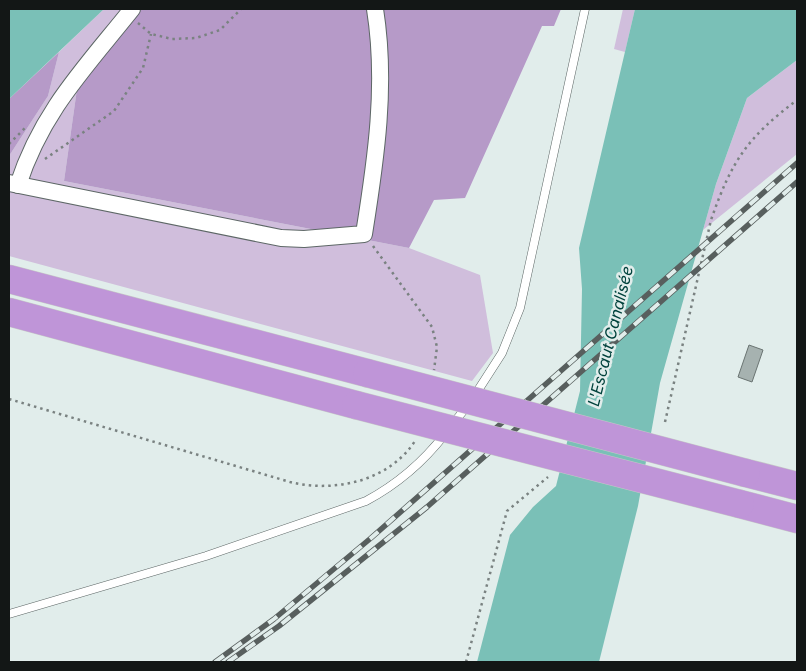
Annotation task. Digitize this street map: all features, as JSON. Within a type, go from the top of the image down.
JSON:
[{"type":"highway","points":[[9,279],[797,486]]},
{"type":"highway","points":[[9,312],[356,405],[797,519]]},
{"type":"street","points":[[130,12],[66,89],[13,184],[281,238],[304,239],[364,234],[375,157],[381,63],[375,9]]},
{"type":"lane","points":[[9,614],[206,556],[354,506],[384,490],[420,462],[436,446],[486,381],[506,346],[516,323],[585,9]]},
{"type":"path","points":[[130,12],[151,34],[172,39],[196,38],[220,30],[242,9]]},
{"type":"path","points":[[24,167],[37,164],[114,111],[143,68],[151,34]]},
{"type":"path","points":[[665,422],[711,220],[721,191],[748,144],[765,124],[797,100]]},
{"type":"path","points":[[9,399],[300,484],[331,486],[354,482]]},
{"type":"path","points":[[466,662],[507,511],[548,476]]},
{"type":"shaded area","points":[[104,9],[141,9],[78,82],[64,181],[409,248],[480,275],[493,353],[472,381],[9,256],[9,156],[48,96],[59,52]]},
{"type":"shaded area","points":[[141,9],[561,9],[554,26],[542,26],[465,198],[434,200],[409,248],[64,181],[78,82]]},
{"type":"shaded area","points":[[623,9],[635,9],[625,52],[614,49]]},
{"type":"shaded area","points":[[59,52],[48,96],[9,156],[9,99]]},
{"type":"shaded area","points":[[797,60],[797,154],[703,230],[716,184],[747,98]]},
{"type":"water","points":[[9,9],[104,9],[9,99]]},
{"type":"water","name":"L'Escaut Canalisée","points":[[635,9],[797,9],[797,60],[747,98],[716,184],[660,383],[638,506],[599,662],[477,662],[510,535],[533,507],[556,486],[580,391],[582,289],[579,248]]},
{"type":"building","points":[[749,345],[763,350],[752,382],[738,377]]},
{"type":"railway","points":[[215,662],[274,619],[371,538],[797,163]]},
{"type":"railway","points":[[228,662],[279,626],[427,507],[797,182]]}]
